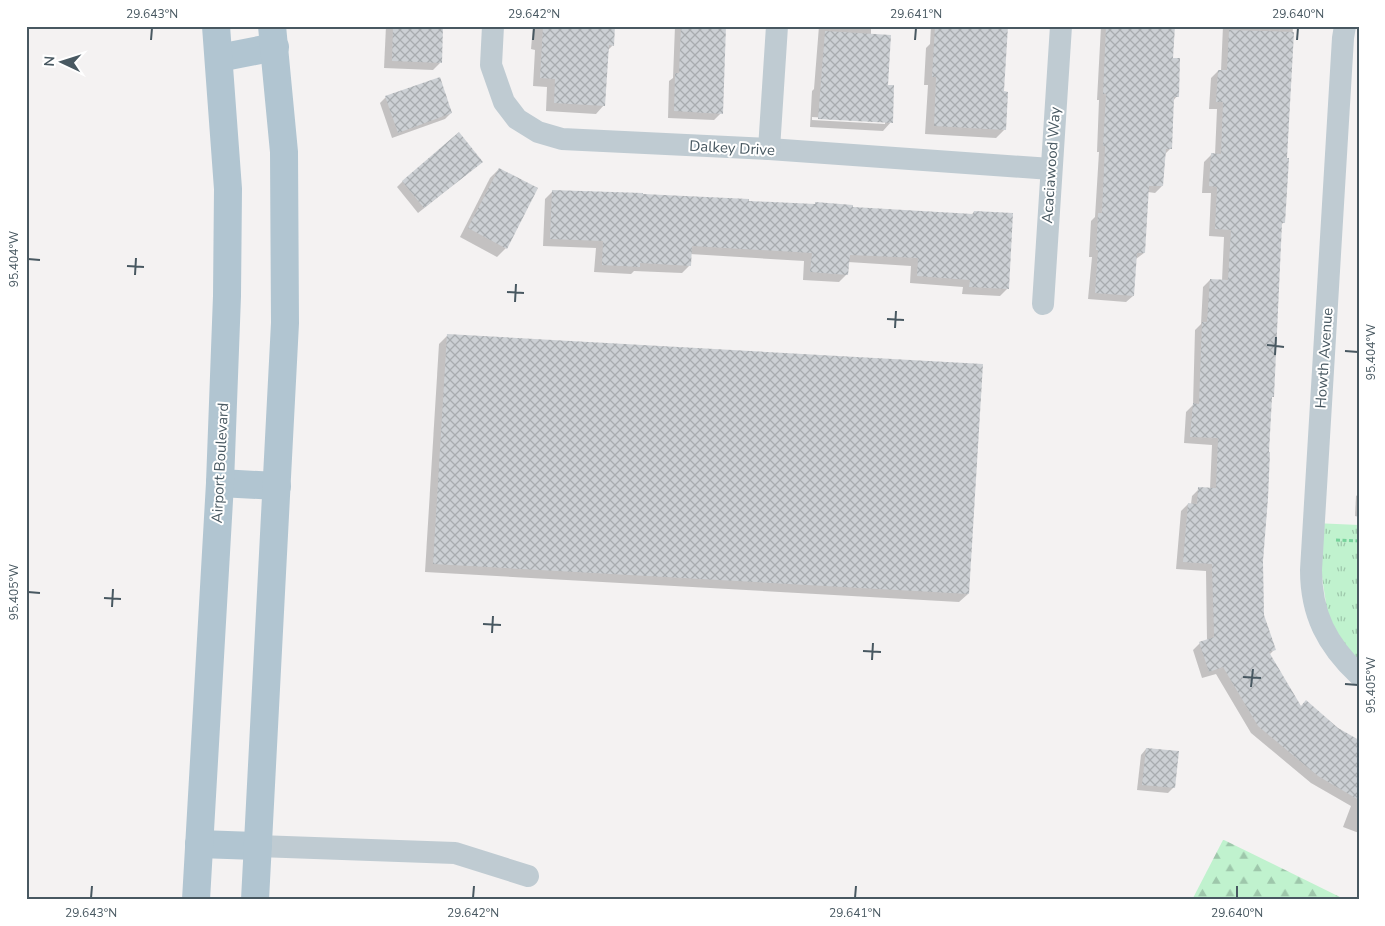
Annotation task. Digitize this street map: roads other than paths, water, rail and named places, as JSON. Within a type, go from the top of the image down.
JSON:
[{"type":"main road","name":"Airport Boulevard","points":[[196,900],[220,483],[227,296],[228,189],[216,26]]},
{"type":"main road","points":[[219,58],[274,37],[284,152],[285,313],[256,900]]},
{"type":"main road","points":[[220,483],[277,486]]},
{"type":"main road","points":[[198,844],[258,846]]},
{"type":"street","name":"Dalkey Drive","points":[[493,26],[491,65],[504,102],[516,119],[538,132],[562,139],[769,149],[1050,169]]},
{"type":"street","points":[[769,149],[777,26]]},
{"type":"street","name":"Acaciawood Way","points":[[1043,304],[1050,169],[1061,26]]},
{"type":"street","name":"Howth Avenue","points":[[1345,26],[1342,48],[1311,591],[1315,610],[1321,625],[1343,659],[1359,676]]},
{"type":"street","points":[[258,846],[455,853],[528,876]]}]
